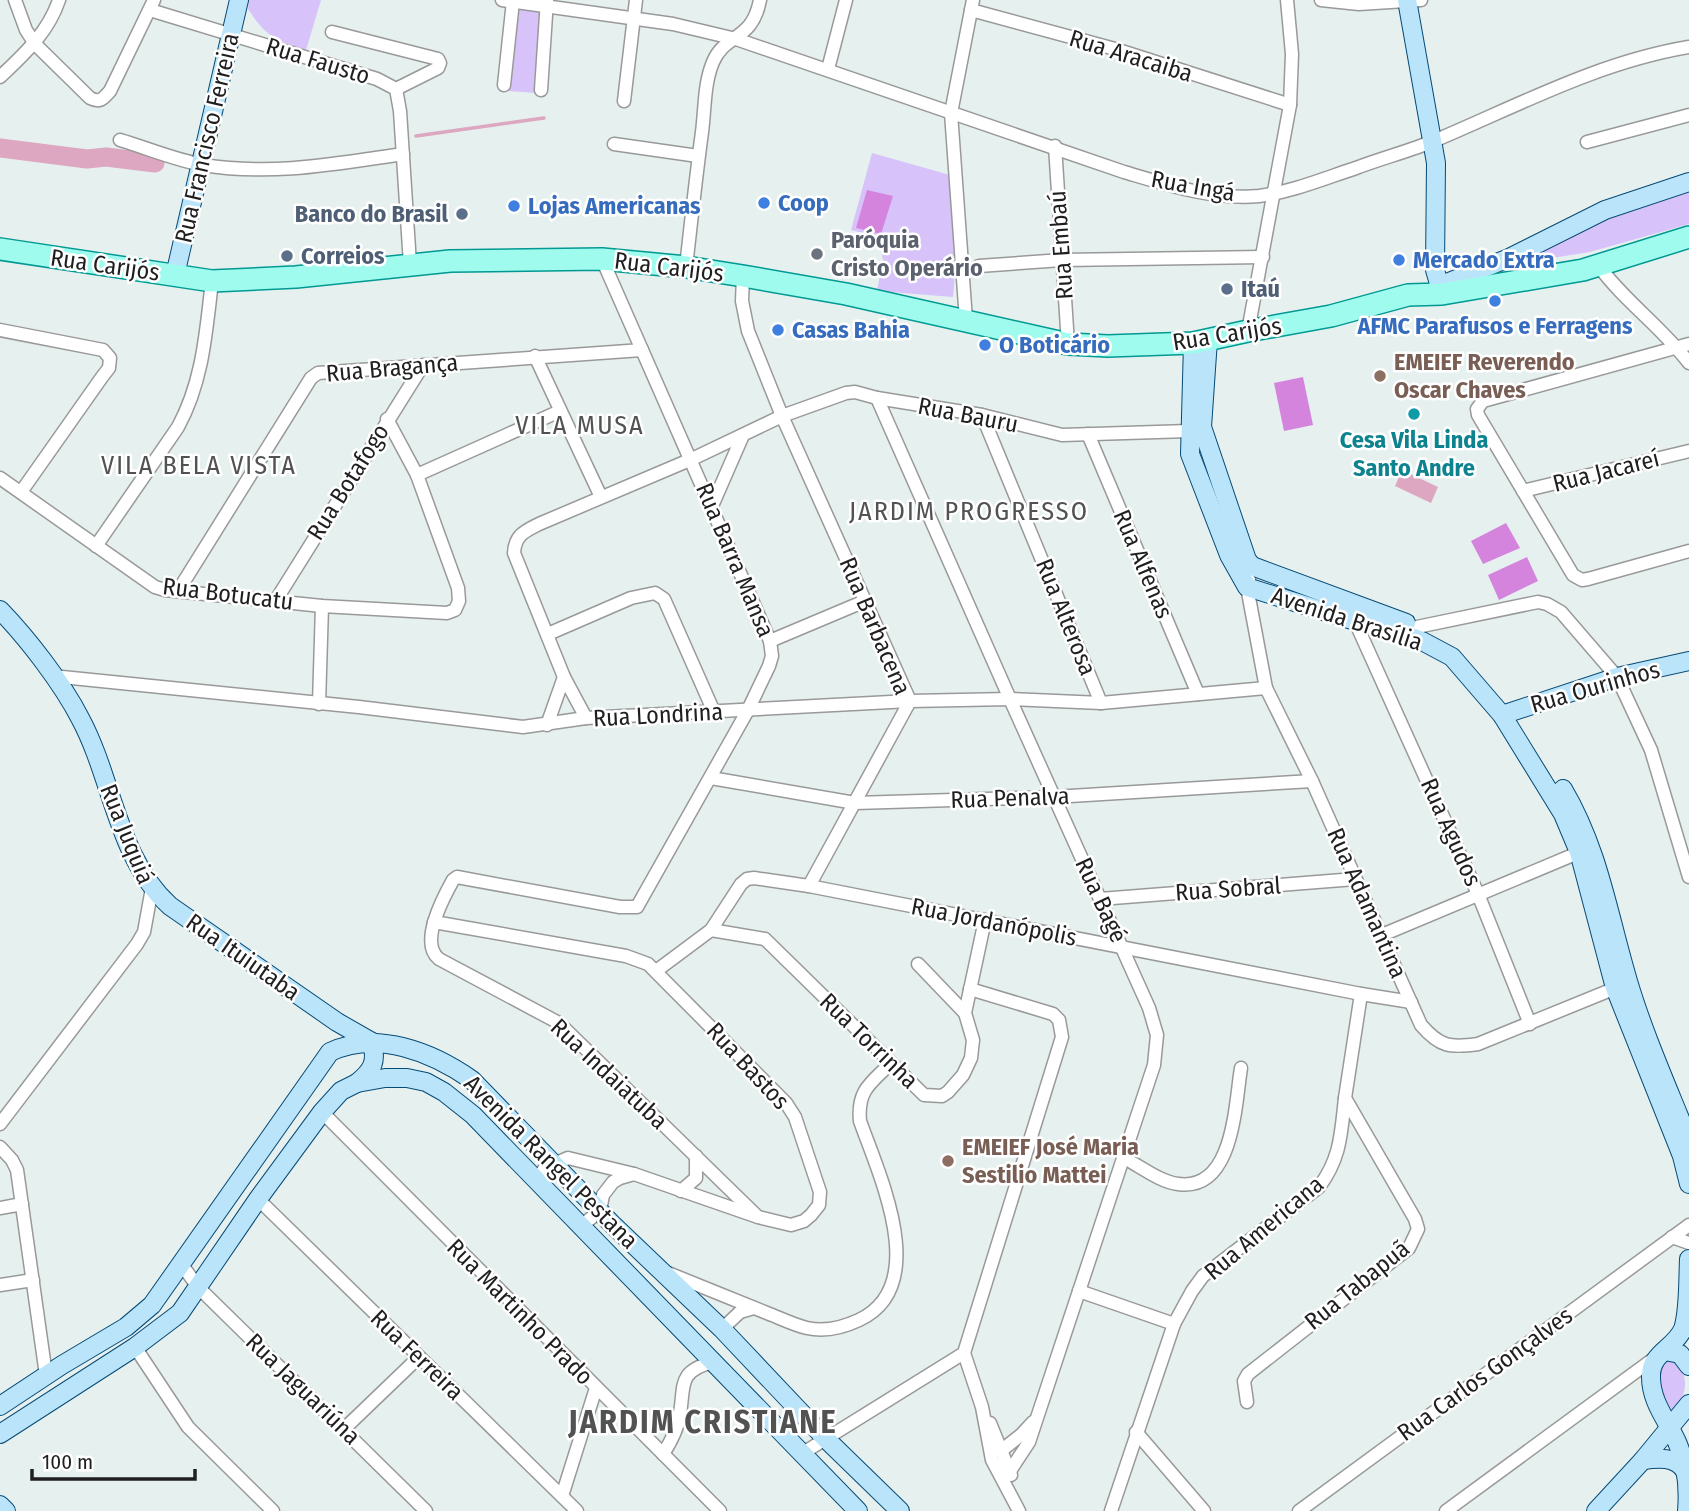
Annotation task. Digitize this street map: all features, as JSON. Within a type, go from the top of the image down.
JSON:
[{"type":"main road","name":"Rua Francisco Ferreira","points":[[175,275],[239,0]]},
{"type":"main road","points":[[1412,1],[1436,163],[1435,270],[1440,290]]},
{"type":"main road","name":"Rua Carijós","points":[[0,249],[212,281],[296,278],[450,261],[602,259],[686,267],[743,276],[846,294],[1068,344],[1108,346],[1201,342],[1331,316],[1364,316],[1412,304],[1605,210],[1689,182]]},
{"type":"main road","name":"Rua Carijós","points":[[1440,290],[1598,265],[1689,237]]},
{"type":"main road","name":"Avenida Brasília","points":[[1201,342],[1196,429],[1190,453],[1229,555],[1247,587],[1355,621],[1389,628],[1422,641],[1452,657],[1508,712]]},
{"type":"main road","name":"Avenida Brasília","points":[[1196,429],[1245,548],[1247,560],[1252,566],[1417,627],[1464,654],[1508,712],[1580,819],[1585,850],[1622,985],[1682,1156],[1689,1184]]},
{"type":"main road","name":"Rua Juquiá","points":[[0,610],[21,633],[80,719],[128,844],[152,888]]},
{"type":"main road","name":"Rua Ourinhos","points":[[1508,712],[1617,677],[1689,661]]},
{"type":"main road","name":"Rua Ituiutaba","points":[[152,888],[170,906],[337,1023],[372,1042]]},
{"type":"main road","name":"Avenida Brasília","points":[[1622,985],[1689,1141]]},
{"type":"main road","points":[[0,1406],[140,1316],[152,1305],[330,1052],[337,1023]]},
{"type":"main road","points":[[358,1083],[373,1066],[375,1054],[372,1042]]},
{"type":"main road","name":"Avenida Rangel Pestana","points":[[330,1052],[342,1046],[372,1042],[416,1051],[472,1080],[900,1511]]},
{"type":"main road","name":"Avenida Rangel Pestana","points":[[38,1409],[160,1330],[180,1312],[258,1199],[322,1112],[341,1091],[358,1083],[385,1078],[407,1078],[444,1092],[473,1115],[858,1511]]},
{"type":"main road","points":[[1687,1511],[1685,1471],[1678,1444],[1658,1408],[1651,1370],[1661,1354],[1677,1339],[1684,1324],[1689,1259]]},
{"type":"main road","points":[[1661,1354],[1681,1354],[1689,1366]]},
{"type":"main road","points":[[0,1446],[16,1435],[38,1409],[47,1393],[46,1375]]},
{"type":"main road","points":[[1596,1511],[1689,1404]]},
{"type":"main road","points":[[0,1434],[38,1409]]},
{"type":"main road","points":[[1643,1460],[1672,1460],[1685,1471]]},
{"type":"main road","points":[[0,1505],[6,1511]]},
{"type":"street","points":[[15,0],[34,44],[90,98],[97,101],[103,100],[110,91],[152,5]]},
{"type":"street","points":[[0,77],[34,44],[49,24],[59,0]]},
{"type":"street","points":[[624,101],[636,0]]},
{"type":"street","points":[[686,267],[698,156],[712,64],[723,48],[750,28],[758,15],[761,0]]},
{"type":"street","points":[[828,69],[846,0]]},
{"type":"street","points":[[1248,331],[1290,105],[1292,54],[1287,0]]},
{"type":"street","points":[[1321,0],[1359,4],[1412,1]]},
{"type":"street","points":[[504,85],[508,1]]},
{"type":"street","name":"Rua Ingá","points":[[508,1],[547,3],[736,38],[1124,172],[1176,187],[1223,196],[1275,193],[1433,141],[1569,81],[1640,57],[1689,47]]},
{"type":"street","points":[[541,90],[547,3]]},
{"type":"street","name":"Rua Fausto","points":[[152,5],[231,34],[377,79],[396,89],[400,111],[410,264]]},
{"type":"street","points":[[966,320],[951,113],[972,5]]},
{"type":"street","name":"Rua Aracaiba","points":[[972,5],[1290,105]]},
{"type":"street","points":[[332,32],[438,59],[438,68],[396,89]]},
{"type":"street","points":[[1587,142],[1689,115]]},
{"type":"street","points":[[120,140],[200,165],[251,171],[290,170],[403,154]]},
{"type":"street","points":[[614,144],[698,156]]},
{"type":"street","name":"Rua Embaú","points":[[1055,146],[1068,344]]},
{"type":"street","points":[[979,266],[1062,260],[1263,257]]},
{"type":"street","name":"Rua Barra Mansa","points":[[435,922],[436,914],[457,877],[620,907],[637,907],[748,710],[772,656],[770,641],[602,259]]},
{"type":"street","points":[[1598,265],[1609,281],[1683,345],[1689,363]]},
{"type":"street","name":"Rua Barbacena","points":[[743,276],[744,319],[782,416],[910,701],[808,886]]},
{"type":"street","points":[[96,546],[188,409],[203,358],[212,281]]},
{"type":"street","points":[[0,330],[103,350],[110,358],[109,368],[21,492]]},
{"type":"street","points":[[1683,345],[1483,401],[1478,405],[1478,415],[1573,575],[1582,580],[1689,551]]},
{"type":"street","name":"Rua Bragança","points":[[178,591],[311,377],[325,372],[642,350]]},
{"type":"street","points":[[535,356],[601,497]]},
{"type":"street","name":"Rua Botafogo","points":[[276,600],[423,365]]},
{"type":"street","name":"Rua Bauru","points":[[548,634],[514,552],[515,543],[521,533],[692,459],[782,416],[846,393],[855,392],[982,415],[1062,435],[1196,429]]},
{"type":"street","name":"Rua Bagé","points":[[877,398],[1149,1008],[1157,1035],[1154,1065],[1029,1442],[1010,1471]]},
{"type":"street","points":[[387,419],[417,475],[560,411]]},
{"type":"street","name":"Rua Alterosa","points":[[982,415],[1101,703]]},
{"type":"street","name":"Rua Alfenas","points":[[1088,434],[1198,694]]},
{"type":"street","points":[[712,506],[743,435]]},
{"type":"street","name":"Rua Jacareí","points":[[1523,491],[1689,451]]},
{"type":"street","name":"Rua Botucatu","points":[[0,478],[155,587],[322,606],[447,613],[455,610],[459,601],[458,588],[417,475]]},
{"type":"street","name":"Rua Adamantina","points":[[1252,566],[1247,587],[1266,688],[1312,781],[1421,1025],[1434,1040],[1455,1048],[1478,1044],[1622,985]]},
{"type":"street","points":[[586,718],[564,677],[548,634],[645,593],[655,593],[664,599],[713,712]]},
{"type":"street","name":"Rua Agudos","points":[[1346,600],[1478,894],[1531,1024]]},
{"type":"street","points":[[770,641],[865,601]]},
{"type":"street","points":[[1417,627],[1538,602],[1561,612],[1617,677],[1651,750],[1689,877]]},
{"type":"street","points":[[319,704],[322,606]]},
{"type":"street","points":[[1366,642],[1389,628]]},
{"type":"street","name":"Rua Londrina","points":[[52,676],[359,707],[523,727],[586,718],[910,701],[1010,699],[1101,703],[1266,688]]},
{"type":"street","points":[[547,725],[564,677]]},
{"type":"street","name":"Rua Penalva","points":[[711,778],[855,803],[1054,797],[1312,781]]},
{"type":"street","points":[[1382,936],[1585,850]]},
{"type":"street","name":"Rua Jordanópolis","points":[[656,971],[710,930],[741,884],[754,878],[808,886],[1411,1002]]},
{"type":"street","name":"Rua Sobral","points":[[1100,899],[1355,879]]},
{"type":"street","name":"Rua Juquiá","points":[[0,1125],[137,944],[144,932],[152,888]]},
{"type":"street","name":"Rua Torrinha","points":[[710,930],[765,939],[925,1095],[942,1096],[963,1075],[971,1058],[973,1040],[965,1013],[985,920]]},
{"type":"street","name":"Rua Bastos","points":[[435,922],[639,959],[656,971],[786,1102],[795,1117],[820,1192],[818,1205],[804,1222],[791,1225],[758,1217],[634,1174],[568,1158],[555,1163]]},
{"type":"street","name":"Rua Indaiatuba","points":[[435,922],[431,948],[434,955],[559,1023],[758,1217]]},
{"type":"street","points":[[918,964],[965,1013]]},
{"type":"street","points":[[970,989],[1053,1014],[1059,1020],[1062,1037],[964,1353],[982,1408],[992,1460],[1016,1506]]},
{"type":"street","points":[[1345,1098],[1361,994]]},
{"type":"street","points":[[662,1270],[805,1328],[831,1330],[865,1318],[885,1296],[897,1266],[897,1237],[860,1121],[860,1103],[867,1087],[891,1063]]},
{"type":"street","points":[[1124,1158],[1168,1182],[1179,1185],[1207,1177],[1222,1161],[1229,1147],[1241,1068]]},
{"type":"street","name":"Rua Americana","points":[[1111,1511],[1174,1324],[1192,1290],[1203,1276],[1319,1187],[1331,1171],[1338,1152],[1345,1098]]},
{"type":"street","name":"Rua Tabapuã","points":[[1247,1402],[1244,1381],[1248,1374],[1409,1248],[1418,1229],[1415,1219],[1345,1098]]},
{"type":"street","name":"Rua Martinho Prado","points":[[322,1112],[720,1511]]},
{"type":"street","points":[[0,1147],[17,1170],[46,1375]]},
{"type":"street","points":[[681,1191],[696,1178],[696,1156]]},
{"type":"street","points":[[536,1180],[545,1168],[555,1163]]},
{"type":"street","points":[[581,1226],[600,1211],[603,1195],[613,1182],[634,1174]]},
{"type":"street","points":[[704,1199],[713,1189],[716,1176]]},
{"type":"street","name":"Rua Ferreira","points":[[258,1199],[577,1511]]},
{"type":"street","points":[[0,1208],[22,1204]]},
{"type":"street","name":"Rua Carlos Gonçalves","points":[[1299,1511],[1689,1224]]},
{"type":"street","points":[[1672,1237],[1689,1243]]},
{"type":"street","name":"Rua Jaguariúna","points":[[182,1265],[198,1287],[426,1511]]},
{"type":"street","points":[[0,1285],[33,1280]]},
{"type":"street","points":[[1079,1291],[1174,1324]]},
{"type":"street","points":[[722,1329],[740,1312],[754,1308]]},
{"type":"street","points":[[135,1347],[188,1427],[273,1511]]},
{"type":"street","points":[[803,1453],[964,1353]]},
{"type":"street","points":[[1446,1511],[1661,1354]]},
{"type":"street","points":[[344,1429],[419,1357]]},
{"type":"street","points":[[663,1454],[672,1440],[680,1417],[686,1375],[703,1364],[713,1362]]},
{"type":"street","points":[[562,1496],[596,1388]]},
{"type":"street","points":[[982,1408],[1010,1471],[1016,1506]]},
{"type":"street","name":"Rua Bagé","points":[[1002,1450],[1035,1419]]},
{"type":"street","points":[[1136,1432],[1204,1511]]},
{"type":"shaded area","points":[[249,0],[321,0],[306,50],[278,40],[266,31],[248,9]]},
{"type":"shaded area","points":[[518,9],[544,12],[537,93],[508,91]]},
{"type":"shaded area","points":[[872,153],[950,175],[955,273],[953,297],[877,291],[883,260],[878,237],[851,230]]},
{"type":"shaded area","points":[[1689,189],[1689,224],[1590,252],[1515,264],[1611,214]]},
{"type":"shaded area","points":[[867,190],[893,196],[881,234],[856,228]]},
{"type":"shaded area","points":[[1303,377],[1313,425],[1284,431],[1274,383]]},
{"type":"shaded area","points":[[1402,470],[1438,487],[1431,503],[1395,486]]},
{"type":"shaded area","points":[[1506,523],[1520,548],[1483,564],[1471,541]]},
{"type":"shaded area","points":[[1527,557],[1538,581],[1499,600],[1488,575]]},
{"type":"shaded area","points":[[1675,1358],[1683,1372],[1685,1385],[1679,1405],[1671,1412],[1662,1406],[1657,1363]]},
{"type":"waterway","points":[[416,136],[544,118]]},
{"type":"waterway","points":[[0,148],[87,159],[106,157],[155,163]]},
{"type":"place","name":"Coop","points":[[764,203]]},
{"type":"place","name":"Lojas Americanas","points":[[514,206]]},
{"type":"place","name":"Banco do Brasil","points":[[462,214]]},
{"type":"place","name":"Paróquia Cristo Operário","points":[[817,254]]},
{"type":"place","name":"Correios","points":[[287,256]]},
{"type":"place","name":"Mercado Extra","points":[[1399,260]]},
{"type":"place","name":"Itaú","points":[[1227,289]]},
{"type":"place","name":"AFMC Parafusos e Ferragens","points":[[1495,301]]},
{"type":"place","name":"Casas Bahia","points":[[778,330]]},
{"type":"place","name":"O Boticário","points":[[985,345]]},
{"type":"place","name":"EMEIEF Reverendo Oscar Chaves","points":[[1380,376]]},
{"type":"place","name":"Cesa Vila Linda Santo Andre","points":[[1414,414]]},
{"type":"place","name":"EMEIEF José Maria Sestilio Mattei","points":[[948,1161]]},
{"type":"district","name":"VILA MUSA","points":[[580,425]]},
{"type":"district","name":"VILA BELA VISTA","points":[[199,465]]},
{"type":"district","name":"JARDIM PROGRESSO","points":[[969,511]]},
{"type":"district","name":"JARDIM CRISTIANE","points":[[703,1422]]}]
